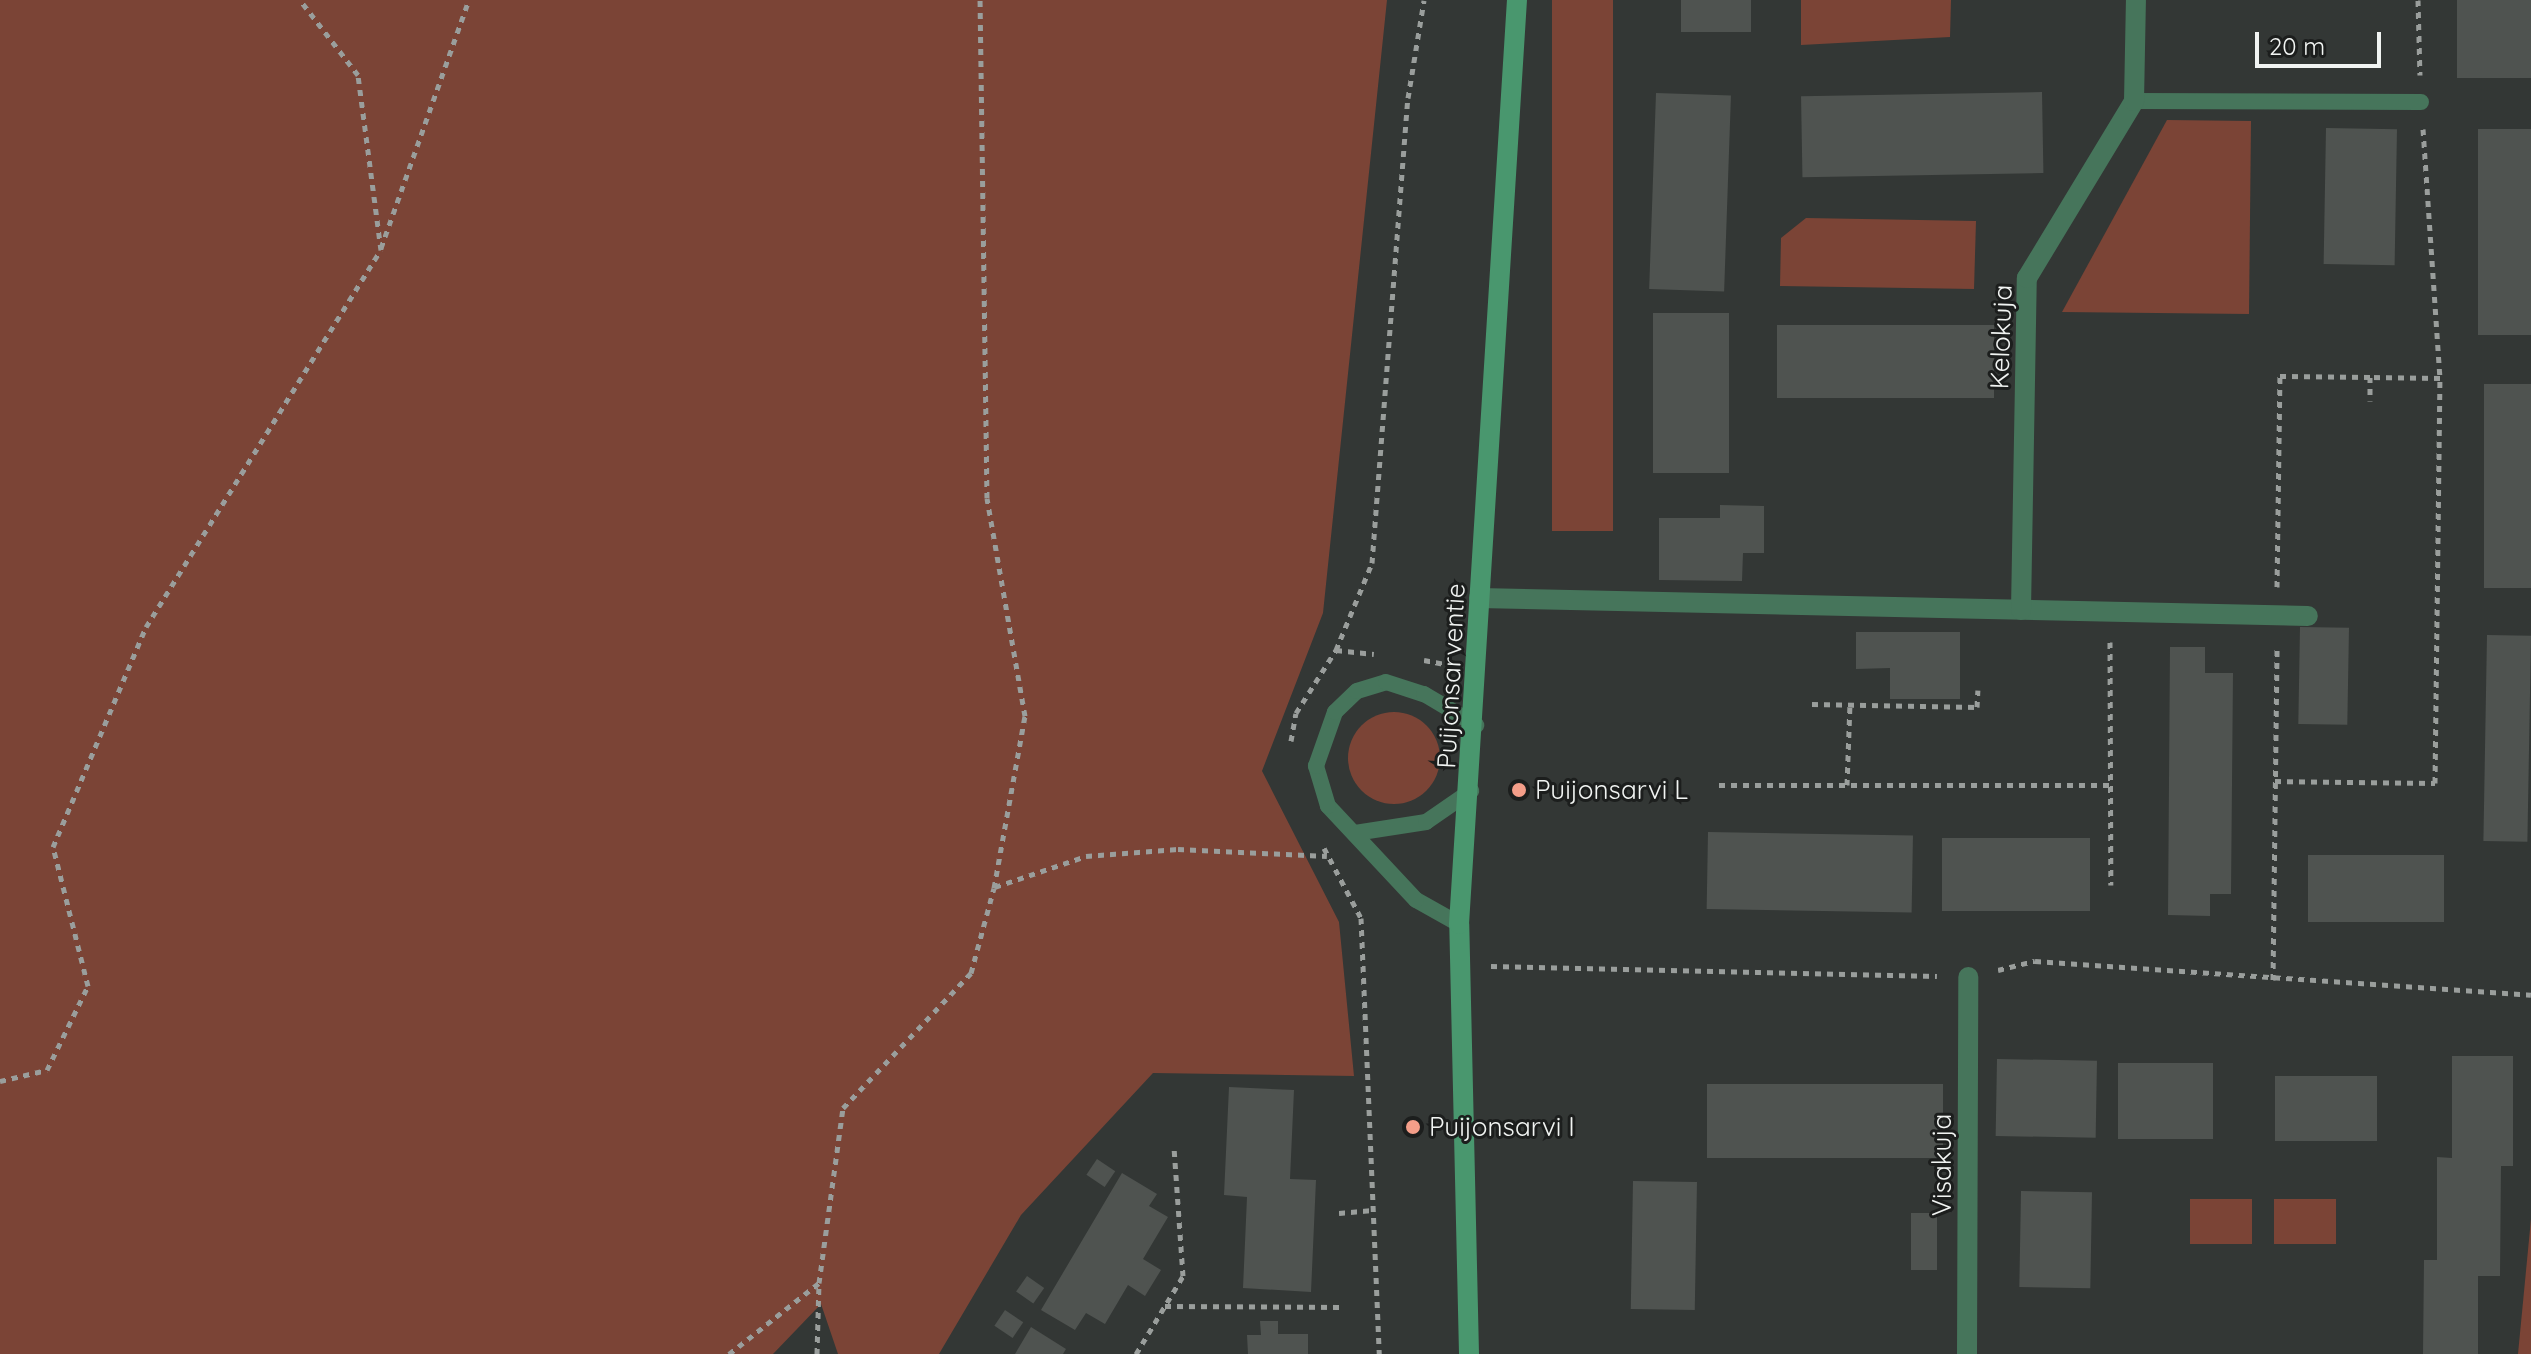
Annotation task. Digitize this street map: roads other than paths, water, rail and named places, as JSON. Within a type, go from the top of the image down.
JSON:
[{"type":"main road","name":"Puijonsarventie","points":[[1469,1354],[1459,924],[1476,725],[1479,598],[1517,0]]},
{"type":"street","points":[[2134,101],[2136,0]]},
{"type":"street","name":"Kelokuja","points":[[2021,610],[2027,278],[2134,101]]},
{"type":"street","points":[[1479,598],[2308,616]]},
{"type":"street","name":"Visakuja","points":[[1967,1354],[1968,977]]},
{"type":"lane","points":[[2134,101],[2421,102]]},
{"type":"lane","points":[[1459,924],[1416,900],[1328,806],[1316,766],[1335,712],[1357,691],[1386,682],[1424,694],[1476,725]]},
{"type":"lane","points":[[1355,833],[1426,822],[1471,791]]},
{"type":"place","name":"Puijonsarvi L","points":[[1519,790]]},
{"type":"place","name":"Puijonsarvi I","points":[[1413,1127]]}]
